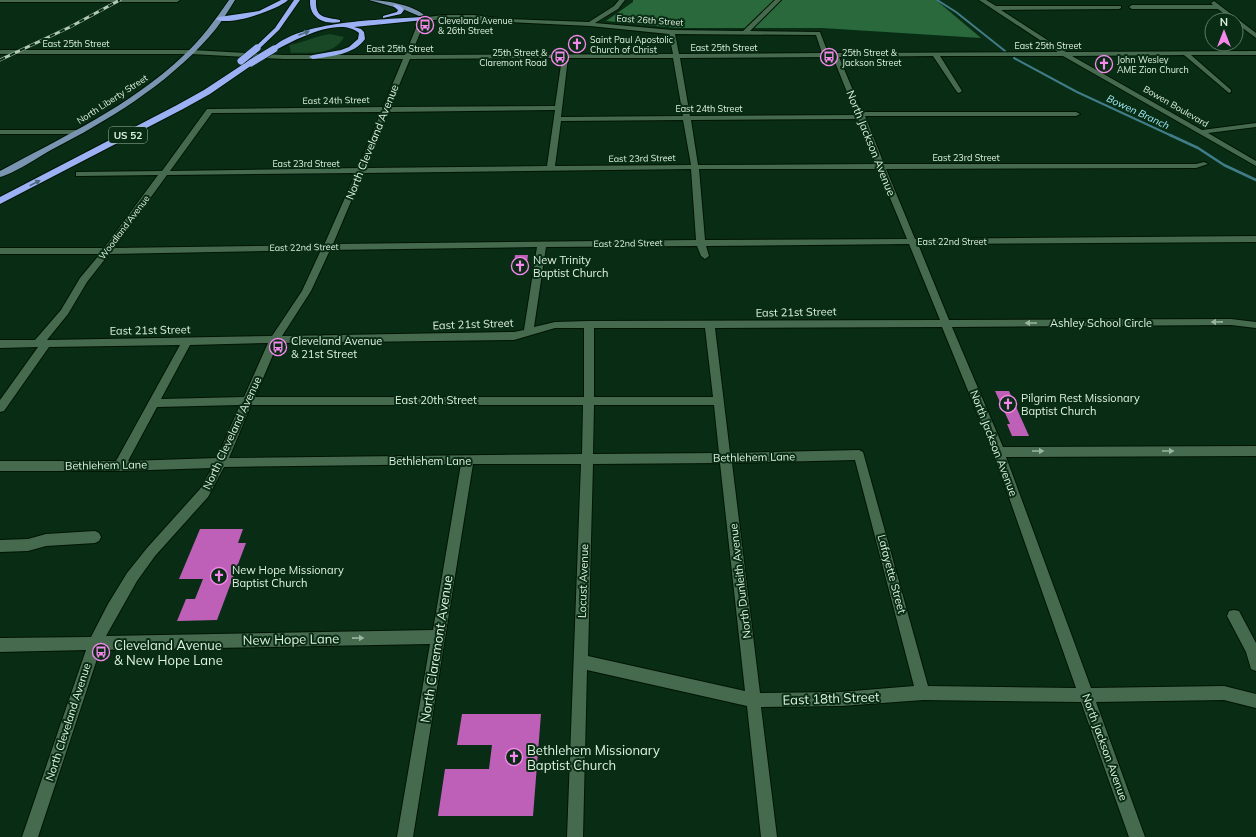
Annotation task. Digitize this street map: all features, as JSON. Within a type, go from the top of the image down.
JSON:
[{"type":"highway","points":[[219,19],[243,17],[266,12],[285,0]]},
{"type":"highway","name":"US 52","points":[[0,192],[207,85],[257,48],[277,29],[297,0]]},
{"type":"highway","points":[[313,0],[313,12],[324,20],[339,21],[384,18],[422,19]]},
{"type":"highway","points":[[384,18],[399,13],[401,10],[396,6]]},
{"type":"highway","points":[[224,11],[228,14],[243,17]]},
{"type":"highway","points":[[271,49],[310,31],[336,26],[413,21],[422,19]]},
{"type":"highway","points":[[314,57],[346,50],[357,45],[362,38],[363,35],[359,30],[336,26]]},
{"type":"highway","points":[[271,49],[278,38]]},
{"type":"highway","name":"US 52","points":[[0,200],[174,111],[207,92],[271,49]]},
{"type":"main road","name":"North Liberty Street","points":[[0,174],[79,132],[141,94],[161,79],[191,52],[207,35],[232,0]]},
{"type":"main road","points":[[372,0],[396,6],[422,19]]},
{"type":"main road","points":[[384,0],[406,5],[417,10],[422,19]]},
{"type":"street","points":[[0,0],[177,0]]},
{"type":"street","points":[[590,24],[595,18],[619,6],[622,0]]},
{"type":"street","points":[[744,32],[778,0]]},
{"type":"street","name":"Bowen Boulevard","points":[[982,0],[1065,54],[1256,164]]},
{"type":"street","points":[[1210,0],[1226,12]]},
{"type":"street","points":[[994,8],[1119,7]]},
{"type":"street","points":[[1132,7],[1219,7]]},
{"type":"street","name":"East 26th Street","points":[[422,19],[443,17],[481,18],[506,21],[590,24],[672,32],[818,33],[826,55]]},
{"type":"street","name":"North Cleveland Avenue","points":[[30,837],[95,643],[113,608],[132,577],[151,552],[204,493],[221,462],[274,341],[306,291],[328,247],[422,19]]},
{"type":"street","points":[[1244,26],[1256,36]]},
{"type":"street","points":[[672,32],[695,167],[701,243],[705,256]]},
{"type":"street","name":"East 25th Street","points":[[0,52],[191,52],[314,57],[1256,53]]},
{"type":"street","points":[[1185,53],[1229,91]]},
{"type":"street","points":[[935,54],[959,90]]},
{"type":"street","name":"North Jackson Avenue","points":[[835,55],[999,452],[1137,837]]},
{"type":"street","points":[[551,169],[565,56]]},
{"type":"street","name":"East 24th Street","points":[[210,111],[558,108]]},
{"type":"street","name":"Woodland Avenue","points":[[0,408],[42,343],[65,312],[83,280],[107,251],[210,111]]},
{"type":"street","name":"East 24th Street","points":[[557,119],[1076,114]]},
{"type":"street","points":[[1202,132],[1256,125]]},
{"type":"street","points":[[0,132],[79,132]]},
{"type":"street","name":"East 23rd Street","points":[[79,174],[695,167],[1196,166],[1204,164]]},
{"type":"street","name":"East 22nd Street","points":[[0,251],[107,251],[542,244],[1256,240]]},
{"type":"street","points":[[528,333],[542,244]]},
{"type":"street","name":"Ashley School Circle","points":[[946,324],[1230,322],[1256,325]]},
{"type":"street","name":"East 21st Street","points":[[0,344],[274,341],[514,336],[555,325],[589,324],[946,324]]},
{"type":"street","name":"Locust Avenue","points":[[575,837],[589,400],[589,324]]},
{"type":"street","name":"North Dunleith Avenue","points":[[710,325],[769,837]]},
{"type":"street","points":[[119,466],[187,341]]},
{"type":"street","name":"East 20th Street","points":[[153,403],[248,401],[719,401]]},
{"type":"street","points":[[999,452],[1256,452]]},
{"type":"street","name":"Bethlehem Lane","points":[[0,466],[119,466],[221,462],[726,458],[859,455]]},
{"type":"street","name":"Lafayette Street","points":[[859,455],[923,693]]},
{"type":"street","name":"North Claremont Avenue","points":[[405,837],[468,460]]},
{"type":"street","points":[[0,546],[28,545],[46,540],[95,537]]},
{"type":"street","points":[[1234,616],[1252,650],[1256,664]]},
{"type":"street","name":"New Hope Lane","points":[[0,645],[438,637]]},
{"type":"street","name":"East 18th Street","points":[[580,662],[753,700],[841,699],[923,693],[1086,695],[1224,693],[1256,701]]},
{"type":"green space","points":[[633,0],[936,0],[981,38],[822,28],[677,28],[606,21],[633,2]]},
{"type":"green space","points":[[330,34],[344,37],[333,48],[327,51],[290,53],[289,45]]},
{"type":"building","name":"Saint Paul Apostolic Church of Christ","points":[[572,40],[582,40],[581,49],[572,49]]},
{"type":"building","name":"New Trinity Baptist Church","points":[[515,255],[528,255],[526,271],[513,271]]},
{"type":"building","points":[[995,391],[1009,391],[1029,436],[1012,436],[1007,424],[1010,424]]},
{"type":"building","name":"New Hope Missionary Baptist Church","points":[[200,529],[243,529],[238,543],[246,543],[217,620],[177,621],[186,599],[195,599],[203,579],[179,579]]},
{"type":"building","name":"Bethlehem Missionary Baptist Church","points":[[462,714],[541,714],[533,816],[438,816],[445,769],[489,769],[492,745],[457,745]]},
{"type":"waterway","name":"Bowen Branch","points":[[937,0],[956,12],[1005,51]]},
{"type":"waterway","name":"Bowen Branch","points":[[1014,58],[1077,92],[1172,136]]},
{"type":"waterway","name":"Bowen Branch","points":[[1170,135],[1198,148],[1224,165],[1256,180]]},
{"type":"railway","points":[[0,60],[70,27],[120,0]]},
{"type":"place","name":"Cleveland Avenue & 26th Street","points":[[425,25]]},
{"type":"place","name":"Saint Paul Apostolic Church of Christ","points":[[577,44]]},
{"type":"place","name":"25th Street & Claremont Road","points":[[560,57]]},
{"type":"place","name":"25th Street & Jackson Street","points":[[829,57]]},
{"type":"place","name":"John Wesley AME Zion Church","points":[[1104,64]]},
{"type":"place","name":"New Trinity Baptist Church","points":[[520,266]]},
{"type":"place","name":"Cleveland Avenue & 21st Street","points":[[278,347]]},
{"type":"place","name":"Pilgrim Rest Missionary Baptist Church","points":[[1008,404]]},
{"type":"place","name":"New Hope Missionary Baptist Church","points":[[219,576]]},
{"type":"place","name":"Cleveland Avenue & New Hope Lane","points":[[101,652]]},
{"type":"place","name":"Bethlehem Missionary Baptist Church","points":[[514,757]]}]
